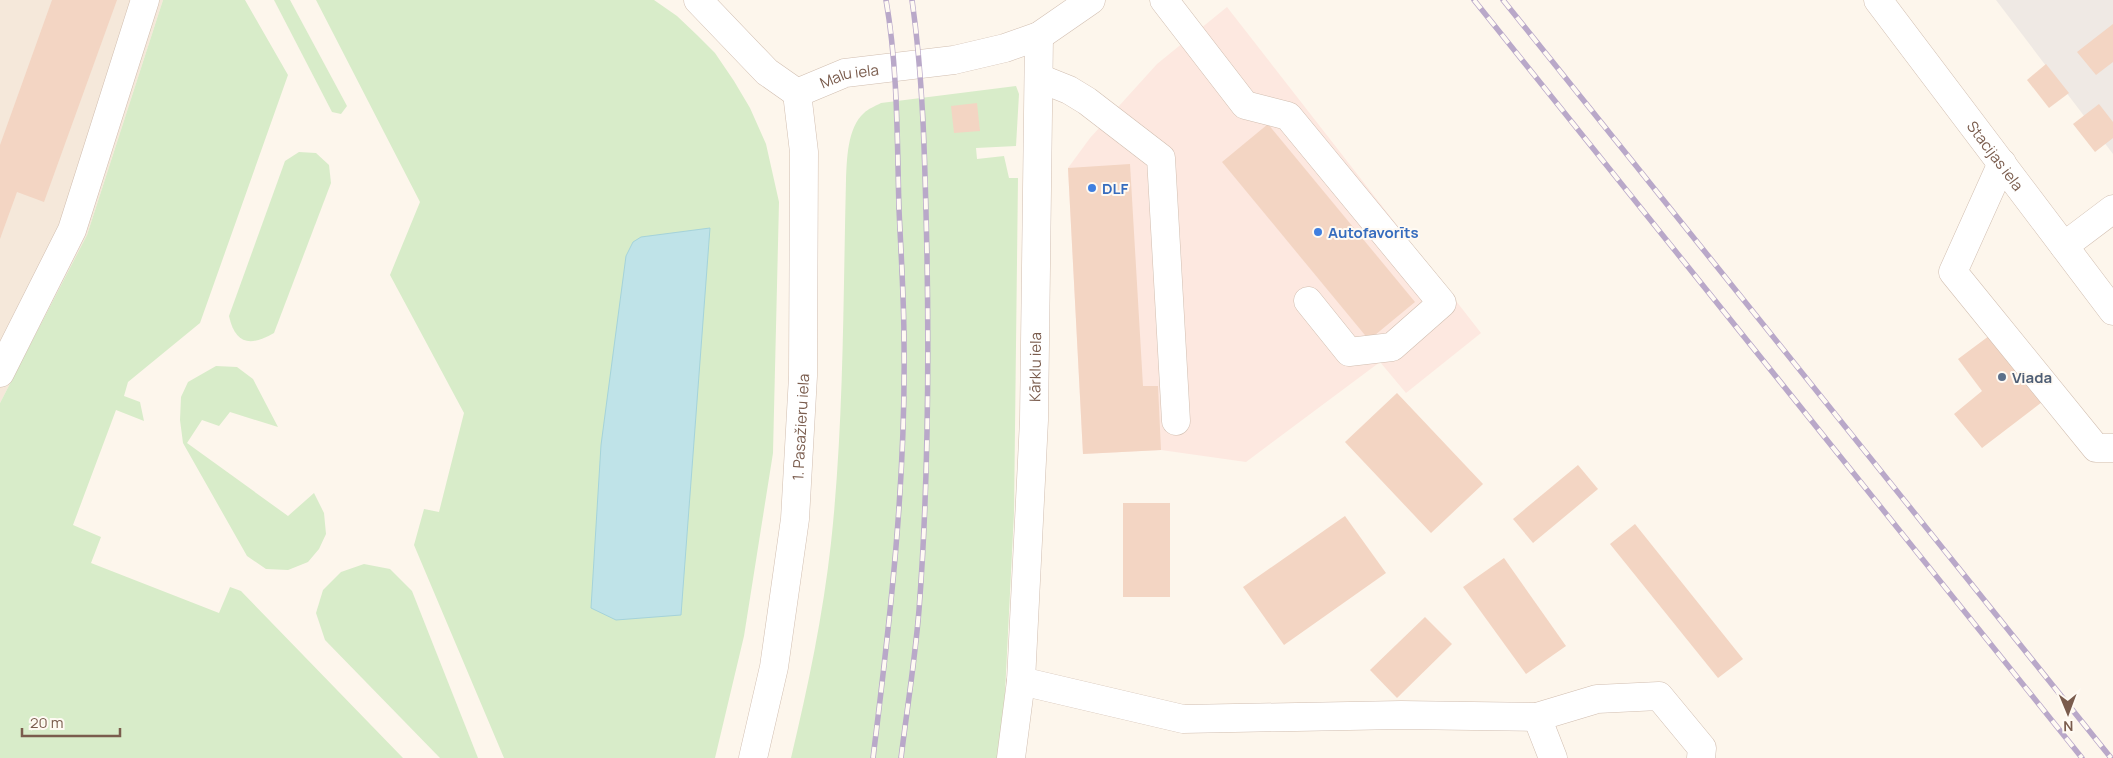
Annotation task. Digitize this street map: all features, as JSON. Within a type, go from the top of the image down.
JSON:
[{"type":"street","points":[[0,373],[72,230],[145,0]]},
{"type":"street","points":[[698,0],[767,72],[797,94]]},
{"type":"street","points":[[1039,36],[1090,0]]},
{"type":"street","points":[[1164,0],[1245,105],[1288,116],[1442,303],[1392,347],[1349,352],[1308,301]]},
{"type":"street","name":"Stacijas iela","points":[[1878,0],[2113,311]]},
{"type":"street","name":"Malu iela","points":[[797,94],[845,73],[954,60],[1005,48],[1039,36]]},
{"type":"street","name":"Kārklu iela","points":[[1011,758],[1021,681],[1034,420],[1039,36]]},
{"type":"street","points":[[1039,78],[1069,90],[1087,101],[1161,158],[1176,421]]},
{"type":"street","name":"1. Pasažieru iela","points":[[753,758],[774,667],[795,519],[803,376],[804,152],[797,94]]},
{"type":"street","points":[[2002,163],[1952,272],[2096,448],[2113,448]]},
{"type":"street","points":[[2064,246],[2113,209]]},
{"type":"street","points":[[1021,681],[1183,719],[1401,715],[1536,717],[1597,700],[1659,696],[1702,748],[1700,758]]},
{"type":"street","points":[[1536,717],[1553,758]]},
{"type":"shaded area","points":[[0,0],[163,0],[87,235],[0,403]]},
{"type":"shaded area","points":[[1996,0],[2113,0],[2113,154]]},
{"type":"shaded area","points":[[1227,7],[1481,333],[1406,393],[1380,362],[1246,462],[1161,450],[1083,454],[1068,168],[1090,138],[1157,64]]},
{"type":"green space","points":[[163,0],[245,0],[288,75],[200,323],[128,382],[124,396],[140,402],[144,421],[116,410],[73,525],[101,537],[91,563],[219,613],[230,587],[241,591],[403,758],[0,758],[0,403],[87,235]]},
{"type":"green space","points":[[274,0],[290,0],[347,106],[341,114],[332,112]]},
{"type":"green space","points":[[316,0],[654,0],[677,16],[715,53],[750,108],[766,144],[779,202],[773,453],[744,636],[715,758],[504,758],[414,545],[424,509],[439,512],[464,413],[390,275],[420,202]]},
{"type":"green space","points":[[1016,86],[1019,94],[1016,146],[976,148],[977,159],[1004,156],[1009,178],[1018,178],[1014,513],[1004,713],[997,758],[791,758],[814,651],[831,543],[841,407],[846,180],[849,145],[854,127],[864,113],[881,103]]},
{"type":"green space","points":[[299,152],[316,153],[329,165],[331,183],[274,333],[258,340],[245,340],[235,332],[229,316],[285,161]]},
{"type":"green space","points":[[216,366],[237,367],[253,379],[278,427],[230,412],[219,426],[202,420],[187,443],[288,516],[314,493],[324,513],[326,534],[319,549],[308,562],[288,570],[266,569],[247,556],[183,443],[180,420],[181,397],[188,382]]},
{"type":"green space","points":[[364,564],[390,569],[412,591],[478,758],[440,758],[325,640],[316,613],[323,590],[341,572]]},
{"type":"water","points":[[710,228],[681,615],[616,620],[591,608],[601,445],[626,256],[633,242],[641,237]]},
{"type":"building","points":[[52,0],[117,0],[44,202],[17,192],[0,239],[0,145]]},
{"type":"building","points":[[2113,24],[2113,62],[2096,75],[2077,52]]},
{"type":"building","points":[[2046,64],[2069,93],[2049,108],[2027,80]]},
{"type":"building","points":[[977,103],[980,131],[954,133],[951,106]]},
{"type":"building","points":[[2099,104],[2113,122],[2113,138],[2095,152],[2073,124]]},
{"type":"building","name":"Autofavorīts","points":[[1268,124],[1415,302],[1369,340],[1222,162]]},
{"type":"building","points":[[1130,164],[1143,386],[1158,386],[1161,450],[1083,454],[1068,168]]},
{"type":"building","points":[[1993,333],[2046,399],[1982,448],[1954,414],[1982,391],[1958,359]]},
{"type":"building","points":[[1397,393],[1483,484],[1431,533],[1345,442]]},
{"type":"building","points":[[1578,465],[1598,489],[1533,543],[1513,519]]},
{"type":"building","points":[[1123,503],[1170,503],[1170,597],[1123,597]]},
{"type":"building","points":[[1345,516],[1386,573],[1284,645],[1243,587]]},
{"type":"building","points":[[1635,524],[1743,659],[1718,678],[1610,544]]},
{"type":"building","points":[[1504,558],[1566,646],[1526,674],[1463,587]]},
{"type":"building","points":[[1425,617],[1452,644],[1397,698],[1370,670]]},
{"type":"railway","points":[[873,758],[896,551],[904,395],[904,310],[896,104],[893,52],[886,0]]},
{"type":"railway","points":[[901,758],[919,610],[928,389],[925,159],[919,63],[912,0]]},
{"type":"railway","points":[[1474,0],[2082,758]]},
{"type":"railway","points":[[1503,0],[2111,758]]},
{"type":"place","name":"DLF","points":[[1092,188]]},
{"type":"place","name":"Autofavorīts","points":[[1318,232]]},
{"type":"place","name":"Viada","points":[[2002,377]]}]
